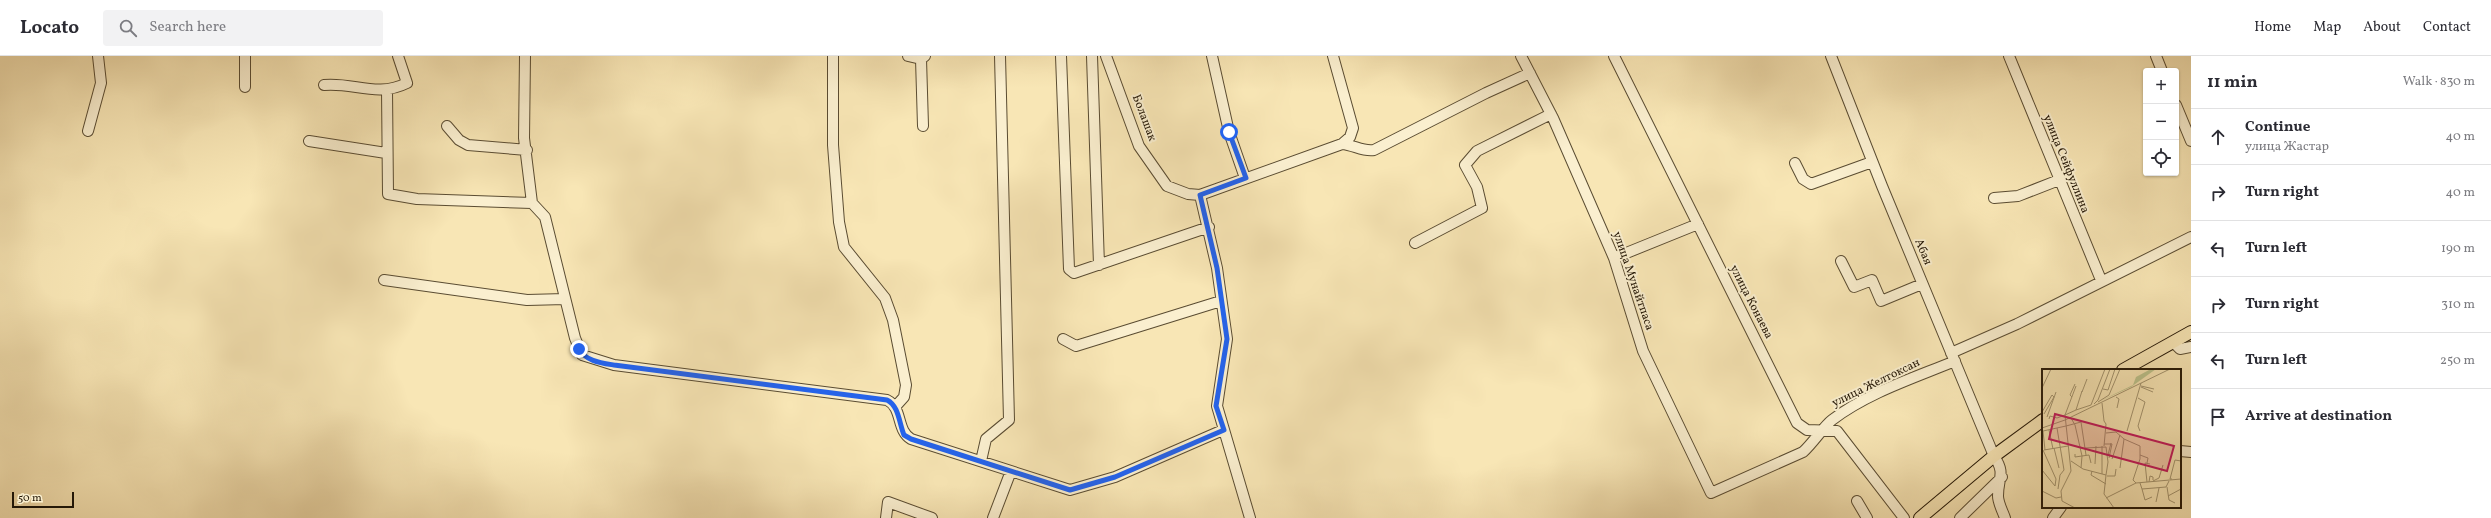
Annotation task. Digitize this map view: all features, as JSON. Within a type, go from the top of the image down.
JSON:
[{"type":"main road","points":[[2125,369],[2191,332]]},
{"type":"main road","points":[[1920,518],[1994,456],[2042,421]]},
{"type":"street","points":[[88,131],[101,83],[98,56]]},
{"type":"street","points":[[245,56],[245,87]]},
{"type":"street","points":[[324,85],[362,90],[387,90],[408,84],[398,56]]},
{"type":"street","points":[[525,56],[524,138],[527,150],[532,203],[545,217],[565,299],[582,356],[599,362],[887,400],[895,407],[904,435],[911,439],[1070,490],[1076,490],[1115,477],[1224,430]]},
{"type":"street","points":[[833,56],[833,145],[839,222],[844,247],[885,298],[893,320],[906,385],[904,397],[895,407]]},
{"type":"street","points":[[908,56],[923,57],[923,126]]},
{"type":"street","points":[[981,461],[986,439],[1009,420],[1000,56]]},
{"type":"street","points":[[1061,56],[1067,262],[1069,269],[1074,273],[1209,227]]},
{"type":"street","points":[[1092,56],[1098,184],[1099,265]]},
{"type":"street","name":"Болашак","points":[[1106,56],[1139,146],[1166,186],[1188,194],[1200,195]]},
{"type":"street","points":[[1212,56],[1229,132],[1246,178]]},
{"type":"street","points":[[1250,518],[1216,406],[1227,339],[1209,227],[1200,195],[1342,144],[1350,137],[1353,128],[1333,56]]},
{"type":"street","name":"улица Мунайтпаса","points":[[1521,56],[1551,114],[1614,258],[1643,351],[1711,493]]},
{"type":"street","name":"улица Конаева","points":[[1614,56],[1797,423],[1807,430],[1837,431],[1904,518]]},
{"type":"street","name":"Абая","points":[[1831,56],[1872,162],[1922,284],[1994,456],[2001,467],[2002,477]]},
{"type":"street","name":"улица Сейфуллина","points":[[2009,56],[2101,280]]},
{"type":"street","points":[[2156,56],[2161,68]]},
{"type":"street","points":[[1342,144],[1350,145],[1366,151],[1374,150],[1486,93],[1530,74]]},
{"type":"street","points":[[387,90],[388,132],[386,153],[386,189],[388,194],[392,197],[532,203]]},
{"type":"street","points":[[2179,112],[2191,141]]},
{"type":"street","points":[[1415,243],[1482,208],[1477,187],[1465,165],[1468,158],[1477,151],[1551,114]]},
{"type":"street","points":[[447,126],[459,140],[468,145],[527,150]]},
{"type":"street","points":[[308,141],[386,153]]},
{"type":"street","points":[[1795,163],[1804,179],[1811,184],[1872,162]]},
{"type":"street","points":[[1994,198],[2018,196],[2059,180]]},
{"type":"street","points":[[1614,258],[1698,224]]},
{"type":"street","name":"улица Желтоксан","points":[[1711,493],[1803,452],[1824,430],[1830,421],[1859,404],[2017,324],[2088,290],[2101,280],[2191,237]]},
{"type":"street","points":[[1841,262],[1854,287],[1872,280],[1881,301],[1922,284]]},
{"type":"street","points":[[384,280],[527,300],[565,299]]},
{"type":"street","points":[[1063,339],[1076,346],[1222,301]]},
{"type":"street","points":[[2173,342],[2180,349],[2191,347]]},
{"type":"street","points":[[2181,451],[2191,452]]},
{"type":"street","points":[[993,518],[1011,471]]},
{"type":"street","points":[[2002,477],[1998,497],[2002,517]]},
{"type":"street","points":[[1960,518],[2002,477]]},
{"type":"street","points":[[1857,501],[1867,518]]},
{"type":"street","points":[[886,518],[888,502],[932,518]]},
{"type":"street","points":[[2053,518],[2060,508]]},
{"type":"route","points":[[579,349],[582,356],[614,365],[887,400],[893,403],[896,409],[904,435],[911,439],[1070,490],[1087,487],[1150,463],[1224,430],[1216,406],[1227,339],[1217,268],[1209,227],[1200,195],[1246,178],[1229,132]]}]
